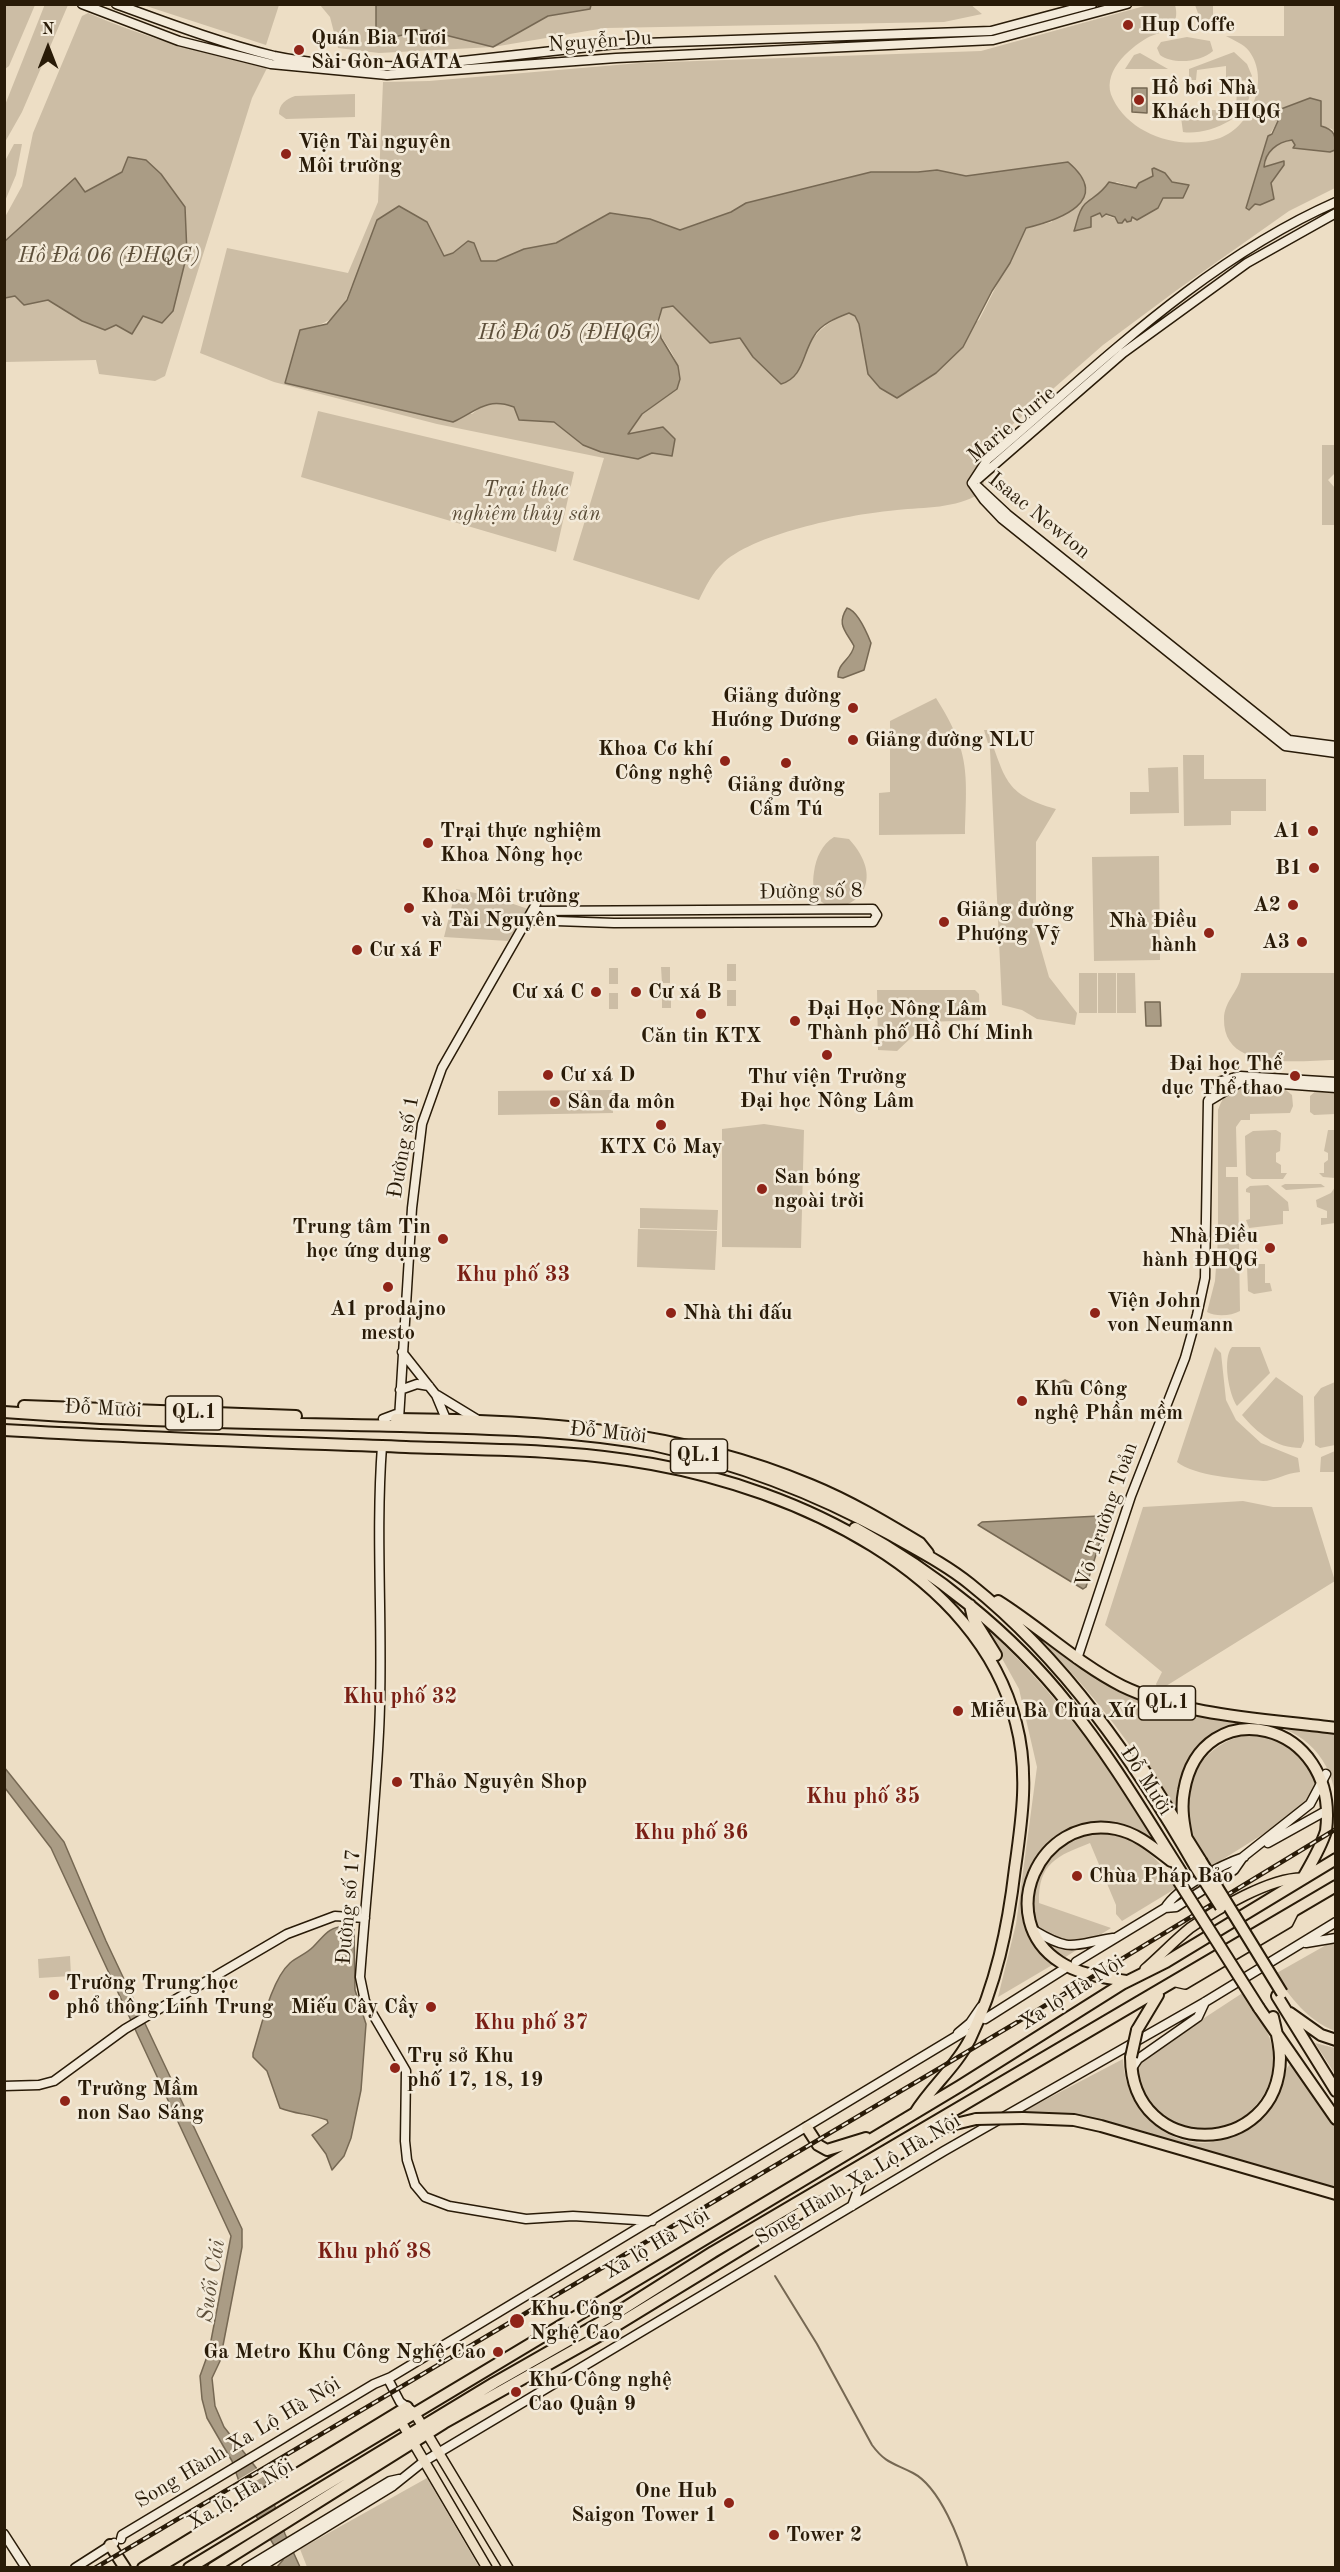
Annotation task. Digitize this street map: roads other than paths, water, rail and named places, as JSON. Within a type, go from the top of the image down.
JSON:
[{"type":"highway","name":"Đỗ Mười","points":[[4,1405],[383,1422]]},
{"type":"highway","name":"Đỗ Mười","points":[[4,1412],[383,1422],[399,1419],[585,1435],[653,1446],[700,1457],[810,1494],[842,1508],[932,1558],[970,1584],[1022,1630],[1070,1681],[1131,1763],[1196,1862]]},
{"type":"highway","points":[[398,1444],[399,1419]]},
{"type":"highway","name":"Đỗ Mười","points":[[446,1423],[478,1420],[572,1425],[625,1432],[721,1454],[771,1469],[842,1499],[920,1543],[932,1558]]},
{"type":"highway","points":[[382,1443],[383,1422]]},
{"type":"highway","name":"Đỗ Mười","points":[[4,1423],[516,1450],[648,1463],[703,1475],[774,1498],[846,1530],[931,1588],[964,1621],[993,1663],[1010,1701],[1024,1772],[1011,1899],[984,2014]]},
{"type":"highway","points":[[444,1446],[446,1423]]},
{"type":"highway","name":"Đỗ Mười","points":[[4,1430],[382,1443]]},
{"type":"highway","name":"Đỗ Mười","points":[[444,1446],[532,1446],[644,1455],[715,1471],[801,1502],[885,1545],[970,1605],[1005,1636],[1068,1704],[1113,1765],[1179,1873]]},
{"type":"highway","points":[[774,1498],[801,1502]]},
{"type":"highway","name":"QL.1","points":[[970,1584],[1022,1616],[1123,1686],[1158,1700],[1184,1707],[1335,1728]]},
{"type":"highway","name":"Đỗ Mười","points":[[996,1600],[1080,1687],[1150,1779],[1187,1839],[1196,1862]]},
{"type":"highway","points":[[915,2113],[958,2059],[989,2008],[1011,1932],[1030,1773],[1016,1697],[1008,1678],[973,1618],[970,1605]]},
{"type":"highway","name":"QL.1","points":[[1078,1657],[1159,1696],[1211,1706],[1335,1722]]},
{"type":"highway","name":"QL.1","points":[[1187,1839],[1182,1811],[1185,1784],[1197,1760],[1222,1737],[1238,1731],[1256,1729],[1283,1733],[1298,1740],[1315,1754],[1326,1774],[1330,1797],[1326,1828],[1303,1878]]},
{"type":"highway","name":"QL.1","points":[[1126,1981],[1087,1974],[1062,1963],[1042,1946],[1034,1930],[1028,1902],[1033,1871],[1044,1855],[1068,1837],[1088,1829],[1116,1829],[1134,1836],[1162,1854],[1179,1873],[1276,2032],[1335,2118]]},
{"type":"highway","name":"Xa lộ Hà Nội","points":[[142,2568],[305,2474],[404,2410],[878,2135],[1055,2028],[1126,1981],[1166,1962],[1335,1859]]},
{"type":"highway","name":"QL.1","points":[[1196,1862],[1280,1995],[1299,2019],[1335,2080]]},
{"type":"highway","name":"Xa lộ Hà Nội","points":[[189,2568],[377,2453],[411,2439],[713,2252],[1334,1888]]},
{"type":"highway","name":"QL.1","points":[[1162,1990],[1152,2002],[1137,2030],[1131,2062],[1140,2098],[1159,2122],[1197,2135],[1224,2133],[1246,2123],[1267,2101],[1278,2073],[1280,2058],[1273,2017]]},
{"type":"highway","name":"QL.1","points":[[1280,1995],[1285,2009],[1335,2091]]},
{"type":"highway","name":"QL.1","points":[[1262,2006],[1273,2017],[1335,2110]]},
{"type":"highway","name":"QL.1","points":[[1285,2009],[1321,2035],[1335,2040]]},
{"type":"highway","name":"Xa lộ Hà Nội","points":[[425,2430],[599,2336],[947,2126],[976,2119],[1074,2120],[1335,2194]]},
{"type":"highway","name":"Song Hành Xa Lộ Hà Nội","points":[[807,2128],[818,2145],[828,2150],[878,2135]]},
{"type":"highway","points":[[599,2336],[615,2314]]},
{"type":"highway","name":"Xa lộ Hà Nội","points":[[213,2568],[398,2452],[411,2439]]},
{"type":"highway","points":[[377,2453],[398,2452]]},
{"type":"highway","name":"Xa lộ Hà Nội","points":[[157,2568],[232,2518]]},
{"type":"highway","points":[[110,2545],[125,2568]]},
{"type":"main road","name":"Xa lộ Hà Nội","points":[[1144,1971],[1190,1928],[1241,1898],[1289,1877],[1303,1878]]},
{"type":"main road","points":[[404,2410],[425,2430],[508,2568]]},
{"type":"main road","points":[[404,2410],[411,2439],[423,2462],[487,2568]]},
{"type":"main road","points":[[457,2481],[466,2490],[513,2568]]},
{"type":"main road","points":[[442,2493],[442,2500],[481,2568]]},
{"type":"street","name":"Nguyễn Du","points":[[82,4],[179,41],[272,60],[387,75],[616,58],[993,40],[1127,4]]},
{"type":"street","name":"Nguyễn Du","points":[[116,4],[272,60],[417,66],[616,44],[991,31],[1092,4]]},
{"type":"street","points":[[991,31],[993,40]]},
{"type":"street","name":"Marie Curie","points":[[972,483],[987,460],[1172,301],[1335,202]]},
{"type":"street","name":"Marie Curie","points":[[972,483],[993,468],[1124,353],[1292,230],[1335,213]]},
{"type":"street","name":"Isaac Newton","points":[[972,483],[1007,514],[1288,740],[1335,746]]},
{"type":"street","name":"Isaac Newton","points":[[972,483],[1002,519],[1285,746],[1335,753]]},
{"type":"street","name":"Đường số 8","points":[[527,920],[614,923],[873,922],[877,915],[873,909],[613,912],[534,907]]},
{"type":"street","name":"Đường số 1","points":[[399,1419],[412,1208],[422,1124],[430,1095],[455,1043],[534,907]]},
{"type":"street","points":[[613,912],[614,923]]},
{"type":"street","points":[[699,912],[700,923]]},
{"type":"street","points":[[1208,1101],[1221,1082],[1240,1076],[1335,1082]]},
{"type":"street","points":[[1208,1101],[1242,1081],[1335,1088]]},
{"type":"street","name":"Võ Trường Toản","points":[[1078,1657],[1131,1496],[1185,1358],[1197,1315],[1204,1278],[1208,1101]]},
{"type":"street","points":[[402,1352],[436,1395],[446,1423]]},
{"type":"street","points":[[400,1390],[417,1384],[429,1386]]},
{"type":"street","points":[[436,1395],[478,1420]]},
{"type":"street","name":"Đường số 17","points":[[382,1443],[379,1492],[382,1624],[380,1732],[376,1804],[360,1977],[362,1992],[379,2028],[406,2071],[407,2160],[411,2175],[421,2193],[443,2204],[507,2217],[573,2216],[652,2221]]},
{"type":"street","points":[[1076,1962],[1165,1908],[1176,1907],[1234,1870],[1243,1857],[1310,1804],[1326,1774]]},
{"type":"street","points":[[1243,1857],[1323,1813]]},
{"type":"street","points":[[4,2086],[39,2085],[54,2081],[131,2026],[287,1934],[334,1916],[365,1918]]},
{"type":"street","name":"Song Hành Xa Lộ Hà Nội","points":[[246,2568],[266,2560],[405,2477],[423,2462],[944,2151],[1205,2002],[1335,1922]]},
{"type":"street","points":[[1034,1930],[1061,1945],[1076,1945],[1116,1937]]},
{"type":"street","points":[[1303,1943],[1330,1941],[1335,1938]]},
{"type":"street","points":[[984,2014],[1064,1970]]},
{"type":"street","points":[[940,2047],[970,2023],[989,1994]]},
{"type":"street","points":[[1131,2062],[1198,2017],[1205,2002]]},
{"type":"street","name":"Song Hành Xa Lộ Hà Nội","points":[[75,2568],[965,2031]]},
{"type":"street","points":[[852,2206],[864,2174]]},
{"type":"street","points":[[388,2379],[404,2410]]},
{"type":"street","points":[[4,2534],[26,2568]]},
{"type":"street","name":"Song Hành Xa Lộ Hà Nội","points":[[259,2568],[266,2560]]},
{"type":"water","points":[[376,4],[591,5],[590,9],[548,16],[493,47],[425,30],[376,41]]},
{"type":"water","name":"Hồ bơi Nhà Khách ĐHQG","points":[[1132,88],[1147,88],[1147,113],[1132,112]]},
{"type":"water","points":[[1310,98],[1321,101],[1321,126],[1334,134],[1335,150],[1330,152],[1293,148],[1295,145],[1292,140],[1277,145],[1269,152],[1264,167],[1284,161],[1284,165],[1271,183],[1274,199],[1260,205],[1255,204],[1249,210],[1246,208],[1268,136],[1272,134],[1278,121],[1273,112]]},
{"type":"water","name":"Hồ Đá 06 (ĐHQG)","points":[[128,157],[146,160],[161,174],[185,207],[187,254],[173,311],[162,323],[143,316],[132,334],[116,325],[105,330],[82,321],[48,300],[24,305],[15,296],[5,298],[5,241],[75,178],[85,192],[122,172]]},
{"type":"water","name":"Hồ Đá 05 (ĐHQG)","points":[[1068,162],[1081,176],[1085,188],[1084,198],[1077,207],[1066,214],[1026,228],[1010,263],[992,291],[963,347],[936,373],[897,398],[880,388],[868,374],[859,324],[855,316],[849,313],[829,322],[817,332],[794,376],[781,384],[753,357],[740,338],[710,343],[673,306],[662,308],[658,322],[661,338],[678,366],[680,379],[677,389],[642,414],[628,434],[663,427],[675,439],[672,456],[652,453],[638,459],[601,452],[583,445],[554,422],[519,420],[514,407],[504,404],[489,404],[453,422],[285,383],[300,330],[327,324],[347,300],[377,220],[399,206],[427,222],[444,256],[453,253],[468,241],[474,243],[481,261],[496,261],[524,249],[556,243],[610,213],[650,219],[680,230],[731,212],[746,203],[871,172],[937,170],[966,176]]},
{"type":"water","points":[[1152,169],[1165,173],[1172,182],[1189,185],[1183,198],[1163,198],[1158,208],[1137,220],[1132,217],[1131,221],[1127,222],[1125,219],[1122,223],[1118,223],[1115,217],[1106,214],[1102,217],[1100,213],[1091,217],[1091,227],[1074,231],[1083,207],[1109,182],[1136,188],[1139,183],[1153,176]]},
{"type":"water","points":[[847,608],[855,613],[871,643],[864,670],[843,678],[838,677],[838,672],[854,646],[842,624]]},
{"type":"water","points":[[1145,1002],[1160,1002],[1161,1026],[1146,1026]]},
{"type":"water","points":[[1065,1380],[1072,1384],[1058,1395],[1055,1391],[1056,1385]]},
{"type":"water","points":[[1099,1516],[1106,1522],[1086,1587],[1083,1589],[978,1525],[982,1522]]},
{"type":"water","points":[[4,1767],[64,1842],[106,1941],[242,2229],[242,2247],[220,2361],[212,2378],[215,2406],[224,2427],[265,2479],[300,2567],[277,2567],[283,2560],[244,2496],[232,2461],[207,2418],[202,2399],[200,2376],[209,2351],[231,2236],[51,1848],[5,1788]]},
{"type":"water","points":[[346,1926],[354,1929],[355,1990],[366,2024],[361,2090],[351,2138],[344,2156],[332,2170],[326,2154],[312,2135],[328,2123],[327,2120],[280,2108],[267,2071],[253,2057],[253,2053],[267,2005],[283,1971],[327,1932]]},
{"type":"waterway","points":[[775,2276],[817,2344],[872,2445],[886,2460],[923,2480],[940,2502],[960,2543],[968,2568]]},
{"type":"railway","points":[[95,2568],[1036,2011],[1336,1829]]},
{"type":"place","name":"Hup Coffe","points":[[1128,25]]},
{"type":"place","name":"Quán Bia Tươi Sài Gòn AGATA","points":[[299,50]]},
{"type":"place","name":"Hồ bơi Nhà Khách ĐHQG","points":[[1139,100]]},
{"type":"place","name":"Viện Tài nguyên Môi trường","points":[[286,154]]},
{"type":"place","name":"Giảng đường Hướng Dương","points":[[853,708]]},
{"type":"place","name":"Giảng đường NLU","points":[[853,740]]},
{"type":"place","name":"Khoa Cơ khí Công nghệ","points":[[725,761]]},
{"type":"place","name":"Giảng đường Cẩm Tú","points":[[786,763]]},
{"type":"place","name":"A1","points":[[1313,831]]},
{"type":"place","name":"Trại thực nghiệm Khoa Nông học","points":[[428,843]]},
{"type":"place","name":"B1","points":[[1314,868]]},
{"type":"place","name":"A2","points":[[1293,905]]},
{"type":"place","name":"Khoa Môi trường và Tài Nguyên","points":[[409,908]]},
{"type":"place","name":"Giảng đường Phượng Vỹ","points":[[944,922]]},
{"type":"place","name":"Nhà Điều hành","points":[[1209,933]]},
{"type":"place","name":"A3","points":[[1302,942]]},
{"type":"place","name":"Cư xá F","points":[[357,950]]},
{"type":"place","name":"Cư xá C","points":[[596,992]]},
{"type":"place","name":"Cư xá B","points":[[636,992]]},
{"type":"place","name":"Căn tin KTX","points":[[701,1014]]},
{"type":"place","name":"Đại Học Nông Lâm Thành phố Hồ Chí Minh","points":[[795,1021]]},
{"type":"place","name":"Thư viện Trường Đại học Nông Lâm","points":[[827,1055]]},
{"type":"place","name":"Cư xá D","points":[[548,1075]]},
{"type":"place","name":"Đại học Thể dục Thể thao","points":[[1295,1076]]},
{"type":"place","name":"Sân đa môn","points":[[555,1102]]},
{"type":"place","name":"KTX Cỏ May","points":[[661,1125]]},
{"type":"place","name":"San bóng ngoài trời","points":[[762,1189]]},
{"type":"place","name":"Trung tâm Tin học ứng dụng","points":[[443,1239]]},
{"type":"place","name":"Nhà Điều hành ĐHQG","points":[[1270,1248]]},
{"type":"place","name":"A1 prodajno mesto","points":[[388,1287]]},
{"type":"place","name":"Nhà thi đấu","points":[[671,1313]]},
{"type":"place","name":"Viện John von Neumann","points":[[1095,1313]]},
{"type":"place","name":"Khu Công nghệ Phần mềm","points":[[1022,1401]]},
{"type":"place","name":"Miễu Bà Chúa Xứ","points":[[958,1711]]},
{"type":"place","name":"Thảo Nguyên Shop","points":[[397,1782]]},
{"type":"place","name":"Chùa Pháp Bảo","points":[[1077,1876]]},
{"type":"place","name":"Trường Trung học phổ thông Linh Trung","points":[[54,1995]]},
{"type":"place","name":"Miếu Cây Cầy","points":[[431,2007]]},
{"type":"place","name":"Trụ sở Khu phố 17, 18, 19","points":[[395,2068]]},
{"type":"place","name":"Trường Mầm non Sao Sáng","points":[[65,2101]]},
{"type":"place","name":"Khu Công Nghệ Cao","points":[[517,2321]]},
{"type":"place","name":"Ga Metro Khu Công Nghệ Cao","points":[[498,2352]]},
{"type":"place","name":"Khu Công nghệ Cao Quận 9","points":[[516,2392]]},
{"type":"place","name":"One Hub Saigon Tower 1","points":[[729,2503]]},
{"type":"place","name":"Tower 2","points":[[774,2535]]},
{"type":"district","name":"Khu phố 33","points":[[513,1275]]},
{"type":"district","name":"Khu phố 32","points":[[400,1697]]},
{"type":"district","name":"Khu phố 35","points":[[863,1797]]},
{"type":"district","name":"Khu phố 36","points":[[691,1833]]},
{"type":"district","name":"Khu phố 37","points":[[531,2023]]},
{"type":"district","name":"Khu phố 38","points":[[374,2252]]},
{"type":"park label","name":"Trại thực nghiệm thủy sản","points":[[526,502]]},
{"type":"water label","name":"Suối Cái","points":[[212,2281]]}]
